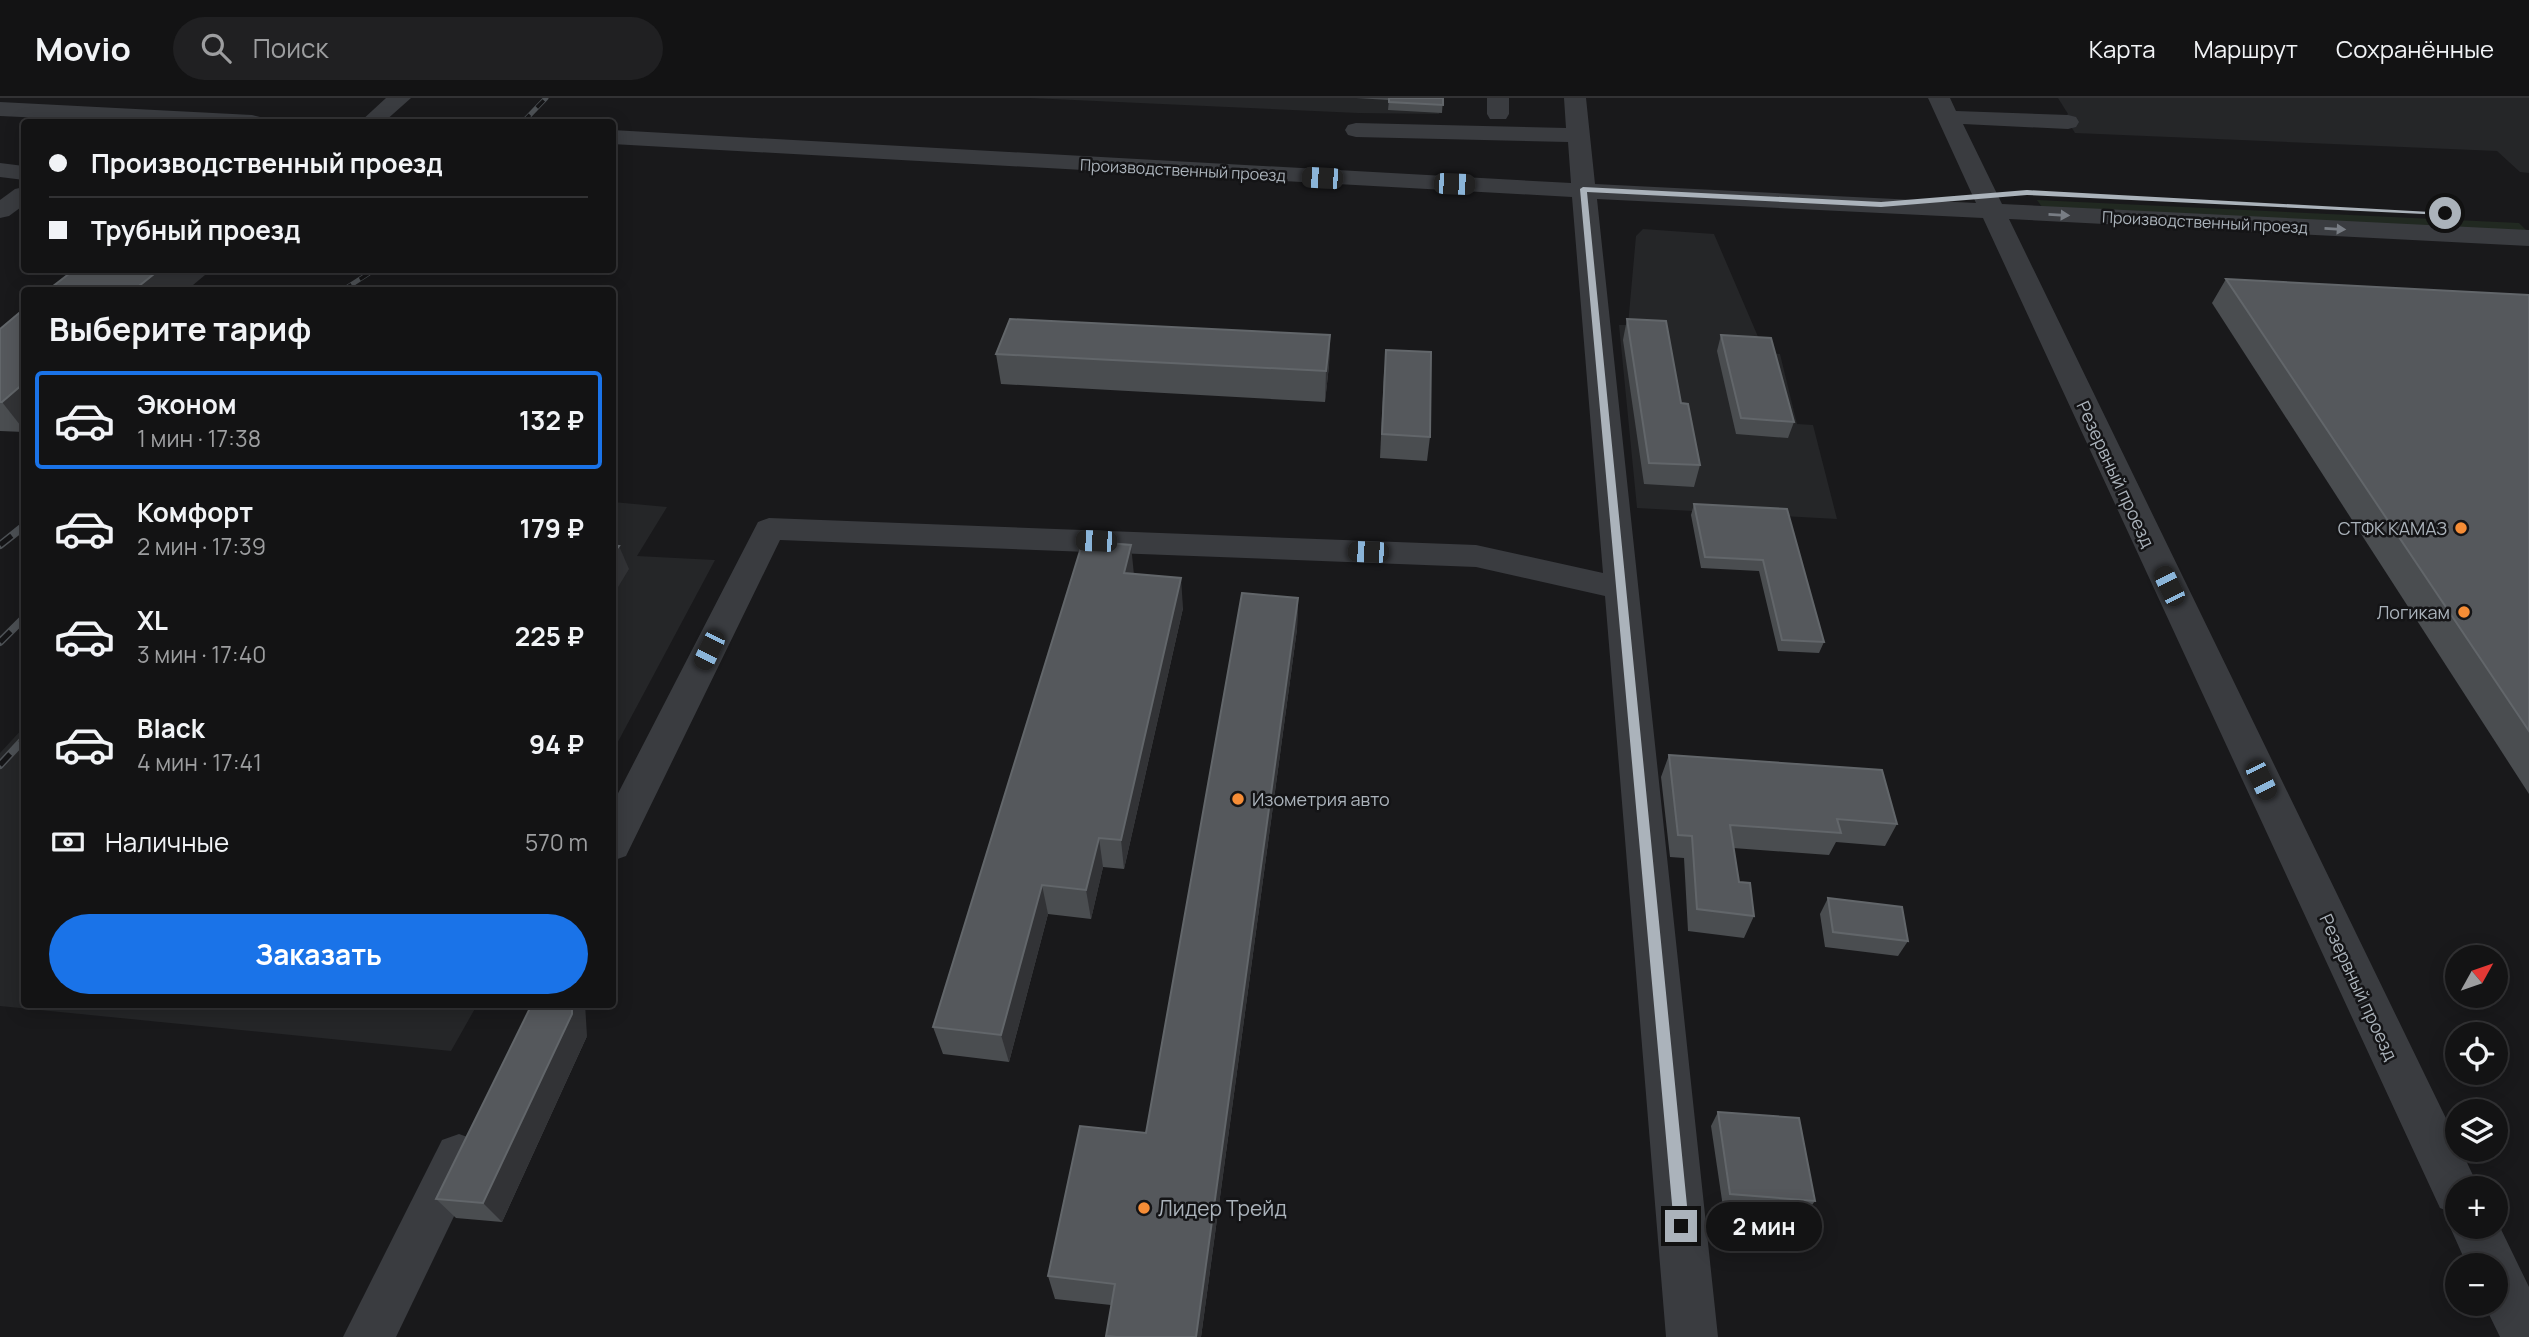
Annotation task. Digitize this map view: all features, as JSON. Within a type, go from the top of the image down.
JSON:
[{"type":"street","points":[[121,116],[147,98]]},
{"type":"street","points":[[375,119],[400,98]]},
{"type":"street","points":[[1575,98],[1692,1337]]},
{"type":"street","points":[[1943,108],[2068,122]]},
{"type":"street","name":"Резервный проезд","points":[[1943,108],[2449,1176]]},
{"type":"street","points":[[0,110],[168,119]]},
{"type":"street","points":[[1350,179],[1357,122],[1578,135]]},
{"type":"street","name":"Производственный проезд","points":[[616,137],[1350,179],[1881,205],[1988,204],[2529,239]]},
{"type":"street","points":[[0,170],[21,173]]},
{"type":"street","name":"Производственный проезд","points":[[1988,204],[2027,192],[2529,217]]},
{"type":"street","points":[[0,211],[21,196]]},
{"type":"street","points":[[616,837],[769,529],[1476,556],[1621,588]]},
{"type":"street","points":[[369,1337],[479,1115]]},
{"type":"street","points":[[2508,1299],[2526,1337]]},
{"type":"shaded area","points":[[1030,98],[1440,98],[1439,114],[1358,113]]},
{"type":"shaded area","points":[[2058,98],[2529,98],[2529,173],[2520,172],[2497,151],[2075,133]]},
{"type":"shaded area","points":[[2037,200],[2519,223],[2527,231],[2042,207]]},
{"type":"shaded area","points":[[1643,229],[1714,234],[1765,353],[1780,354],[1797,424],[1813,425],[1837,519],[1637,508],[1619,325],[1628,325],[1636,236]]},
{"type":"shaded area","points":[[616,502],[667,507],[637,556],[715,560],[616,745]]},
{"type":"shaded area","points":[[21,730],[21,1008],[475,1008],[451,1051],[0,1006],[0,753]]},
{"type":"building","points":[[1389,98],[1443,98],[1443,105],[1389,102]]},
{"type":"building","points":[[70,273],[155,273],[138,287],[52,287]]},
{"type":"building","points":[[2226,279],[2529,295],[2529,731]]},
{"type":"building","points":[[21,312],[21,386],[2,402],[0,402],[0,329]]},
{"type":"building","points":[[1010,319],[1330,335],[1326,371],[996,354]]},
{"type":"building","points":[[1627,319],[1666,321],[1681,403],[1688,404],[1700,465],[1649,463]]},
{"type":"building","points":[[1721,335],[1771,338],[1794,422],[1741,418]]},
{"type":"building","points":[[1386,350],[1431,352],[1430,437],[1382,434]]},
{"type":"building","points":[[1694,504],[1787,509],[1824,642],[1782,640],[1763,560],[1705,557]]},
{"type":"building","points":[[1083,541],[1131,545],[1124,573],[1181,578],[1121,840],[1099,838],[1086,890],[1042,885],[1001,1035],[933,1027]]},
{"type":"building","points":[[1242,593],[1298,598],[1196,1337],[1106,1336],[1115,1284],[1048,1276],[1080,1126],[1146,1133]]},
{"type":"building","points":[[1669,755],[1882,770],[1897,824],[1837,819],[1841,833],[1730,825],[1739,882],[1750,883],[1754,916],[1697,909],[1692,836],[1678,835]]},
{"type":"building","points":[[1828,898],[1902,907],[1908,941],[1833,932]]},
{"type":"building","points":[[530,1008],[572,1008],[572,1014],[483,1203],[436,1199]]},
{"type":"building","points":[[1718,1112],[1799,1118],[1815,1201],[1730,1194]]},
{"type":"railway","points":[[526,119],[546,98]]},
{"type":"railway","points":[[348,287],[369,273]]},
{"type":"railway","points":[[0,545],[21,528]]},
{"type":"railway","points":[[0,642],[21,621]]},
{"type":"railway","points":[[0,765],[21,742]]},
{"type":"place","name":"СТФК КАМАЗ","points":[[2461,528]]},
{"type":"place","name":"Логикам","points":[[2464,612]]},
{"type":"place","name":"Изометрия авто","points":[[1238,799]]},
{"type":"place","name":"Лидер Трейд","points":[[1144,1208]]},
{"type":"route","points":[[1681,1226],[1583,189],[1881,205],[2027,192],[2445,213]]}]
